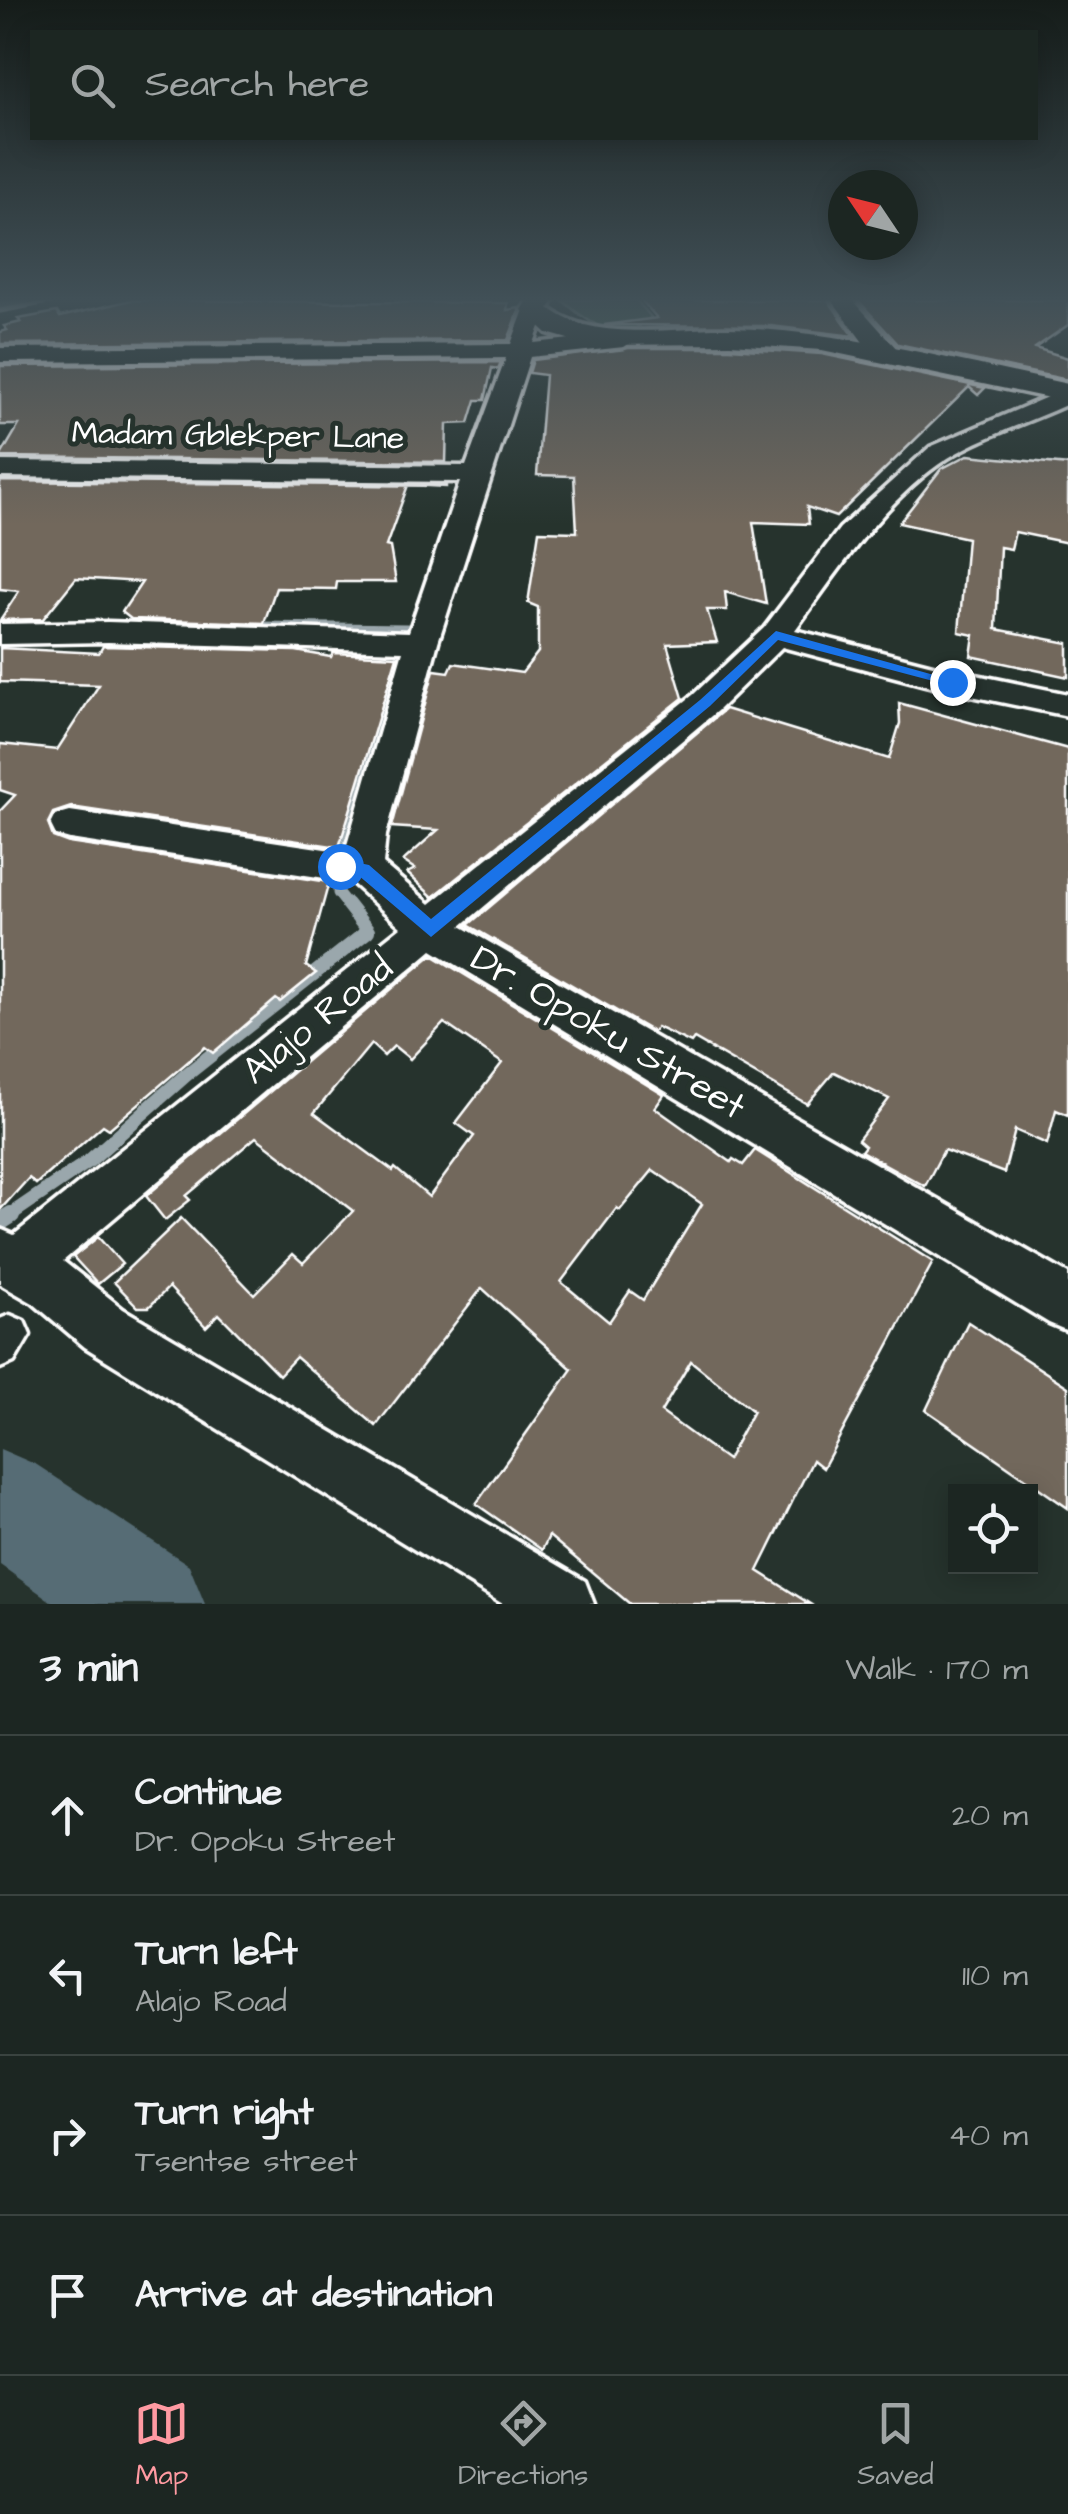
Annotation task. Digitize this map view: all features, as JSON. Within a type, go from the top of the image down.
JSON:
[{"type":"street","points":[[70,825],[362,869],[367,835],[422,642],[512,375]]},
{"type":"street","points":[[982,375],[1068,394]]},
{"type":"street","name":"Alajo Road","points":[[10,1259],[431,930],[705,703],[776,635],[850,534],[902,484],[940,453],[1068,394]]},
{"type":"street","name":"Madam Gblekper Lane","points":[[0,470],[476,474]]},
{"type":"street","points":[[0,634],[108,632],[422,642]]},
{"type":"street","points":[[776,635],[952,682],[1068,705]]},
{"type":"street","name":"Dr. Opoku Street","points":[[362,869],[431,930],[1068,1304]]},
{"type":"street","points":[[10,1259],[52,1284],[104,1328],[562,1604]]},
{"type":"building","points":[[0,375],[491,375],[485,400],[476,400],[469,423],[447,424],[446,462],[0,457],[19,425],[0,425]]},
{"type":"building","points":[[545,375],[922,375],[985,388],[978,395],[969,387],[836,517],[807,507],[809,524],[753,522],[766,604],[725,592],[727,610],[707,610],[717,642],[667,644],[683,698],[433,897],[407,873],[415,869],[403,861],[438,830],[392,827],[434,670],[449,672],[453,663],[522,673],[538,652],[538,607],[528,603],[539,531],[577,532],[574,476],[537,475]]},
{"type":"building","points":[[1044,375],[1068,375],[1068,380]]},
{"type":"building","points":[[968,455],[1068,465],[1068,543],[1015,532],[1011,549],[1000,547],[996,629],[1068,643],[1068,677],[971,656],[974,635],[959,632],[967,538],[899,523],[941,469]]},
{"type":"building","points":[[0,481],[408,486],[386,546],[390,547],[396,582],[337,582],[336,589],[276,588],[264,623],[131,619],[122,612],[142,582],[76,578],[43,619],[0,620],[19,591],[0,589]]},
{"type":"building","points":[[103,646],[296,651],[331,657],[333,653],[397,656],[339,847],[71,807],[53,813],[48,823],[53,837],[69,843],[329,882],[306,966],[316,973],[280,1002],[276,999],[213,1053],[205,1047],[109,1129],[103,1125],[36,1184],[29,1178],[0,1210],[0,811],[15,795],[0,790],[0,744],[57,750],[99,685],[0,682],[0,648],[99,653]]},
{"type":"building","points":[[899,703],[1068,749],[1068,1115],[1056,1110],[1047,1144],[1015,1130],[1004,1173],[944,1150],[925,1186],[861,1151],[865,1146],[858,1140],[889,1099],[834,1072],[807,1104],[694,1039],[691,1043],[657,1027],[653,1032],[468,925],[725,709],[889,759],[900,723]]},
{"type":"building","points":[[432,955],[664,1095],[655,1108],[731,1162],[733,1159],[743,1165],[755,1150],[933,1262],[823,1468],[813,1460],[758,1571],[810,1604],[630,1604],[549,1536],[542,1550],[476,1504],[572,1369],[482,1288],[376,1426],[296,1357],[279,1375],[219,1314],[206,1327],[169,1287],[149,1307],[138,1307],[114,1282],[181,1218],[254,1294],[293,1254],[303,1263],[353,1211],[256,1137],[186,1196],[190,1200],[165,1220],[146,1196]],"holes":[[[444,1023],[502,1063],[456,1123],[474,1136],[429,1197],[395,1168],[393,1171],[314,1113],[371,1044],[384,1056],[394,1046],[410,1059]],[[653,1170],[702,1204],[643,1300],[630,1291],[609,1322],[561,1282],[617,1208],[620,1210]],[[691,1361],[753,1411],[727,1460],[661,1412]]]},
{"type":"building","points":[[98,1237],[122,1264],[98,1284],[73,1257]]},
{"type":"building","points":[[968,1322],[1068,1387],[1068,1508],[1038,1484],[926,1410]]},
{"type":"waterway","points":[[1033,375],[1062,381]]},
{"type":"waterway","points":[[0,462],[36,461]]},
{"type":"waterway","points":[[195,625],[407,628]]},
{"type":"waterway","points":[[401,659],[403,651]]},
{"type":"waterway","points":[[349,907],[338,893],[342,841],[401,656]]},
{"type":"waterway","points":[[7,1217],[89,1161],[186,1075],[368,931],[347,904]]},
{"type":"waterway","points":[[0,1222],[11,1215]]},
{"type":"waterway","points":[[0,1502],[150,1604]]},
{"type":"route","points":[[340,866],[362,869],[431,930],[705,703],[776,635],[952,682]]}]
